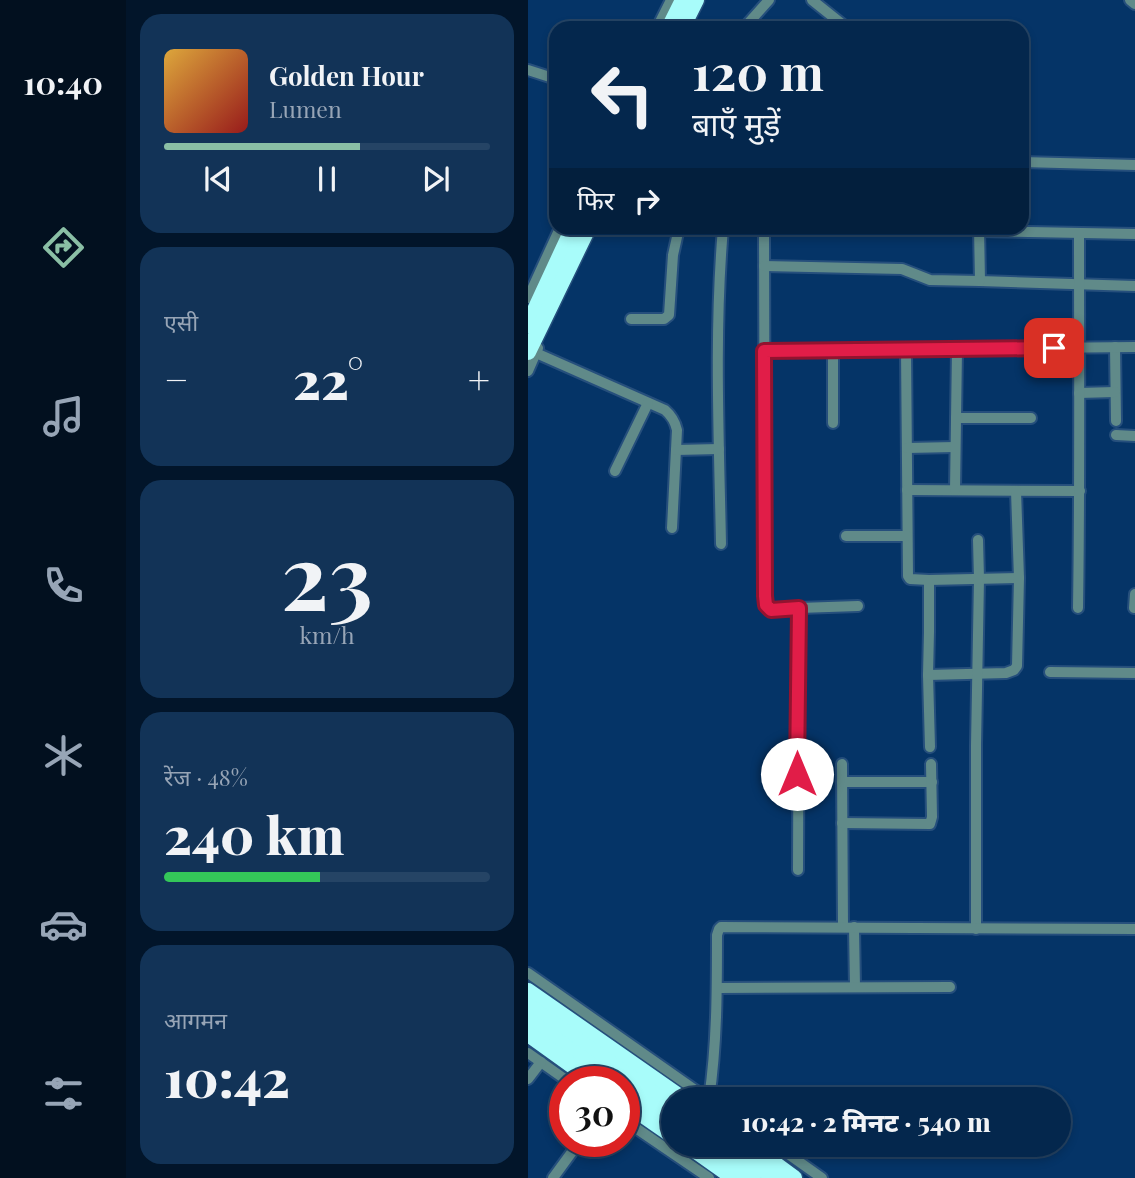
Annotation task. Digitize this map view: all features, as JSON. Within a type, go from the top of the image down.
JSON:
[{"type":"highway","points":[[672,21],[683,0]]},
{"type":"highway","points":[[686,21],[696,0]]},
{"type":"highway","points":[[528,325],[570,235]]},
{"type":"highway","points":[[532,352],[585,235]]},
{"type":"highway","points":[[528,991],[666,1087]]},
{"type":"highway","points":[[528,1006],[661,1099]]},
{"type":"highway","points":[[528,1020],[593,1066]]},
{"type":"highway","points":[[528,1034],[573,1066]]},
{"type":"highway","points":[[640,1099],[661,1114]]},
{"type":"highway","points":[[640,1113],[661,1128]]},
{"type":"highway","points":[[704,1157],[734,1178]]},
{"type":"highway","points":[[723,1157],[753,1178]]},
{"type":"highway","points":[[745,1157],[775,1178]]},
{"type":"highway","points":[[765,1157],[793,1178]]},
{"type":"street","points":[[660,21],[671,0]]},
{"type":"street","points":[[694,21],[704,0]]},
{"type":"street","points":[[750,21],[769,0]]},
{"type":"street","points":[[812,0],[838,21]]},
{"type":"street","points":[[1130,0],[1135,4]]},
{"type":"street","points":[[528,70],[549,77]]},
{"type":"street","points":[[1029,162],[1135,165]]},
{"type":"street","points":[[1029,231],[1135,234]]},
{"type":"street","points":[[1078,608],[1079,233]]},
{"type":"street","points":[[528,298],[533,277],[557,235]]},
{"type":"street","points":[[528,371],[532,352],[590,235]]},
{"type":"street","points":[[631,319],[663,319],[669,315],[673,255],[677,235]]},
{"type":"street","points":[[721,544],[718,342],[722,235]]},
{"type":"street","points":[[764,235],[766,605],[771,610],[858,606]]},
{"type":"street","points":[[979,235],[980,281]]},
{"type":"street","points":[[764,267],[902,269],[930,280],[1135,286]]},
{"type":"street","points":[[1115,347],[1116,421]]},
{"type":"street","points":[[764,351],[1135,347]]},
{"type":"street","points":[[955,490],[957,349]]},
{"type":"street","points":[[906,350],[908,576],[910,579],[929,580],[1019,578]]},
{"type":"street","points":[[833,351],[833,422]]},
{"type":"street","points":[[532,352],[665,410],[675,421],[677,430],[672,528]]},
{"type":"street","points":[[1079,393],[1115,392]]},
{"type":"street","points":[[615,471],[648,403]]},
{"type":"street","points":[[956,418],[1031,418]]},
{"type":"street","points":[[1116,435],[1135,436]]},
{"type":"street","points":[[907,448],[954,447]]},
{"type":"street","points":[[676,450],[719,449]]},
{"type":"street","points":[[907,490],[1080,491]]},
{"type":"street","points":[[928,675],[1006,673],[1017,666],[1019,578],[1016,491]]},
{"type":"street","points":[[846,536],[907,536]]},
{"type":"street","points":[[976,929],[980,579],[978,540]]},
{"type":"street","points":[[929,580],[930,747]]},
{"type":"street","points":[[1134,608],[1135,594]]},
{"type":"street","points":[[798,870],[799,608]]},
{"type":"street","points":[[1050,672],[1135,673]]},
{"type":"street","points":[[842,764],[842,823],[848,927],[855,988]]},
{"type":"street","points":[[842,823],[930,824],[931,764]]},
{"type":"street","points":[[842,782],[932,782]]},
{"type":"street","points":[[710,1087],[715,1046],[717,935],[721,927],[1135,929]]},
{"type":"street","points":[[528,973],[692,1087]]},
{"type":"street","points":[[717,988],[950,987]]},
{"type":"street","points":[[528,1053],[549,1068]]},
{"type":"street","points":[[528,1079],[541,1062]]},
{"type":"street","points":[[640,1131],[709,1178]]},
{"type":"street","points":[[553,1178],[568,1157]]},
{"type":"street","points":[[792,1157],[822,1178]]},
{"type":"route","points":[[797,774],[799,608],[771,610],[766,605],[765,596],[764,351],[1054,348]]}]
